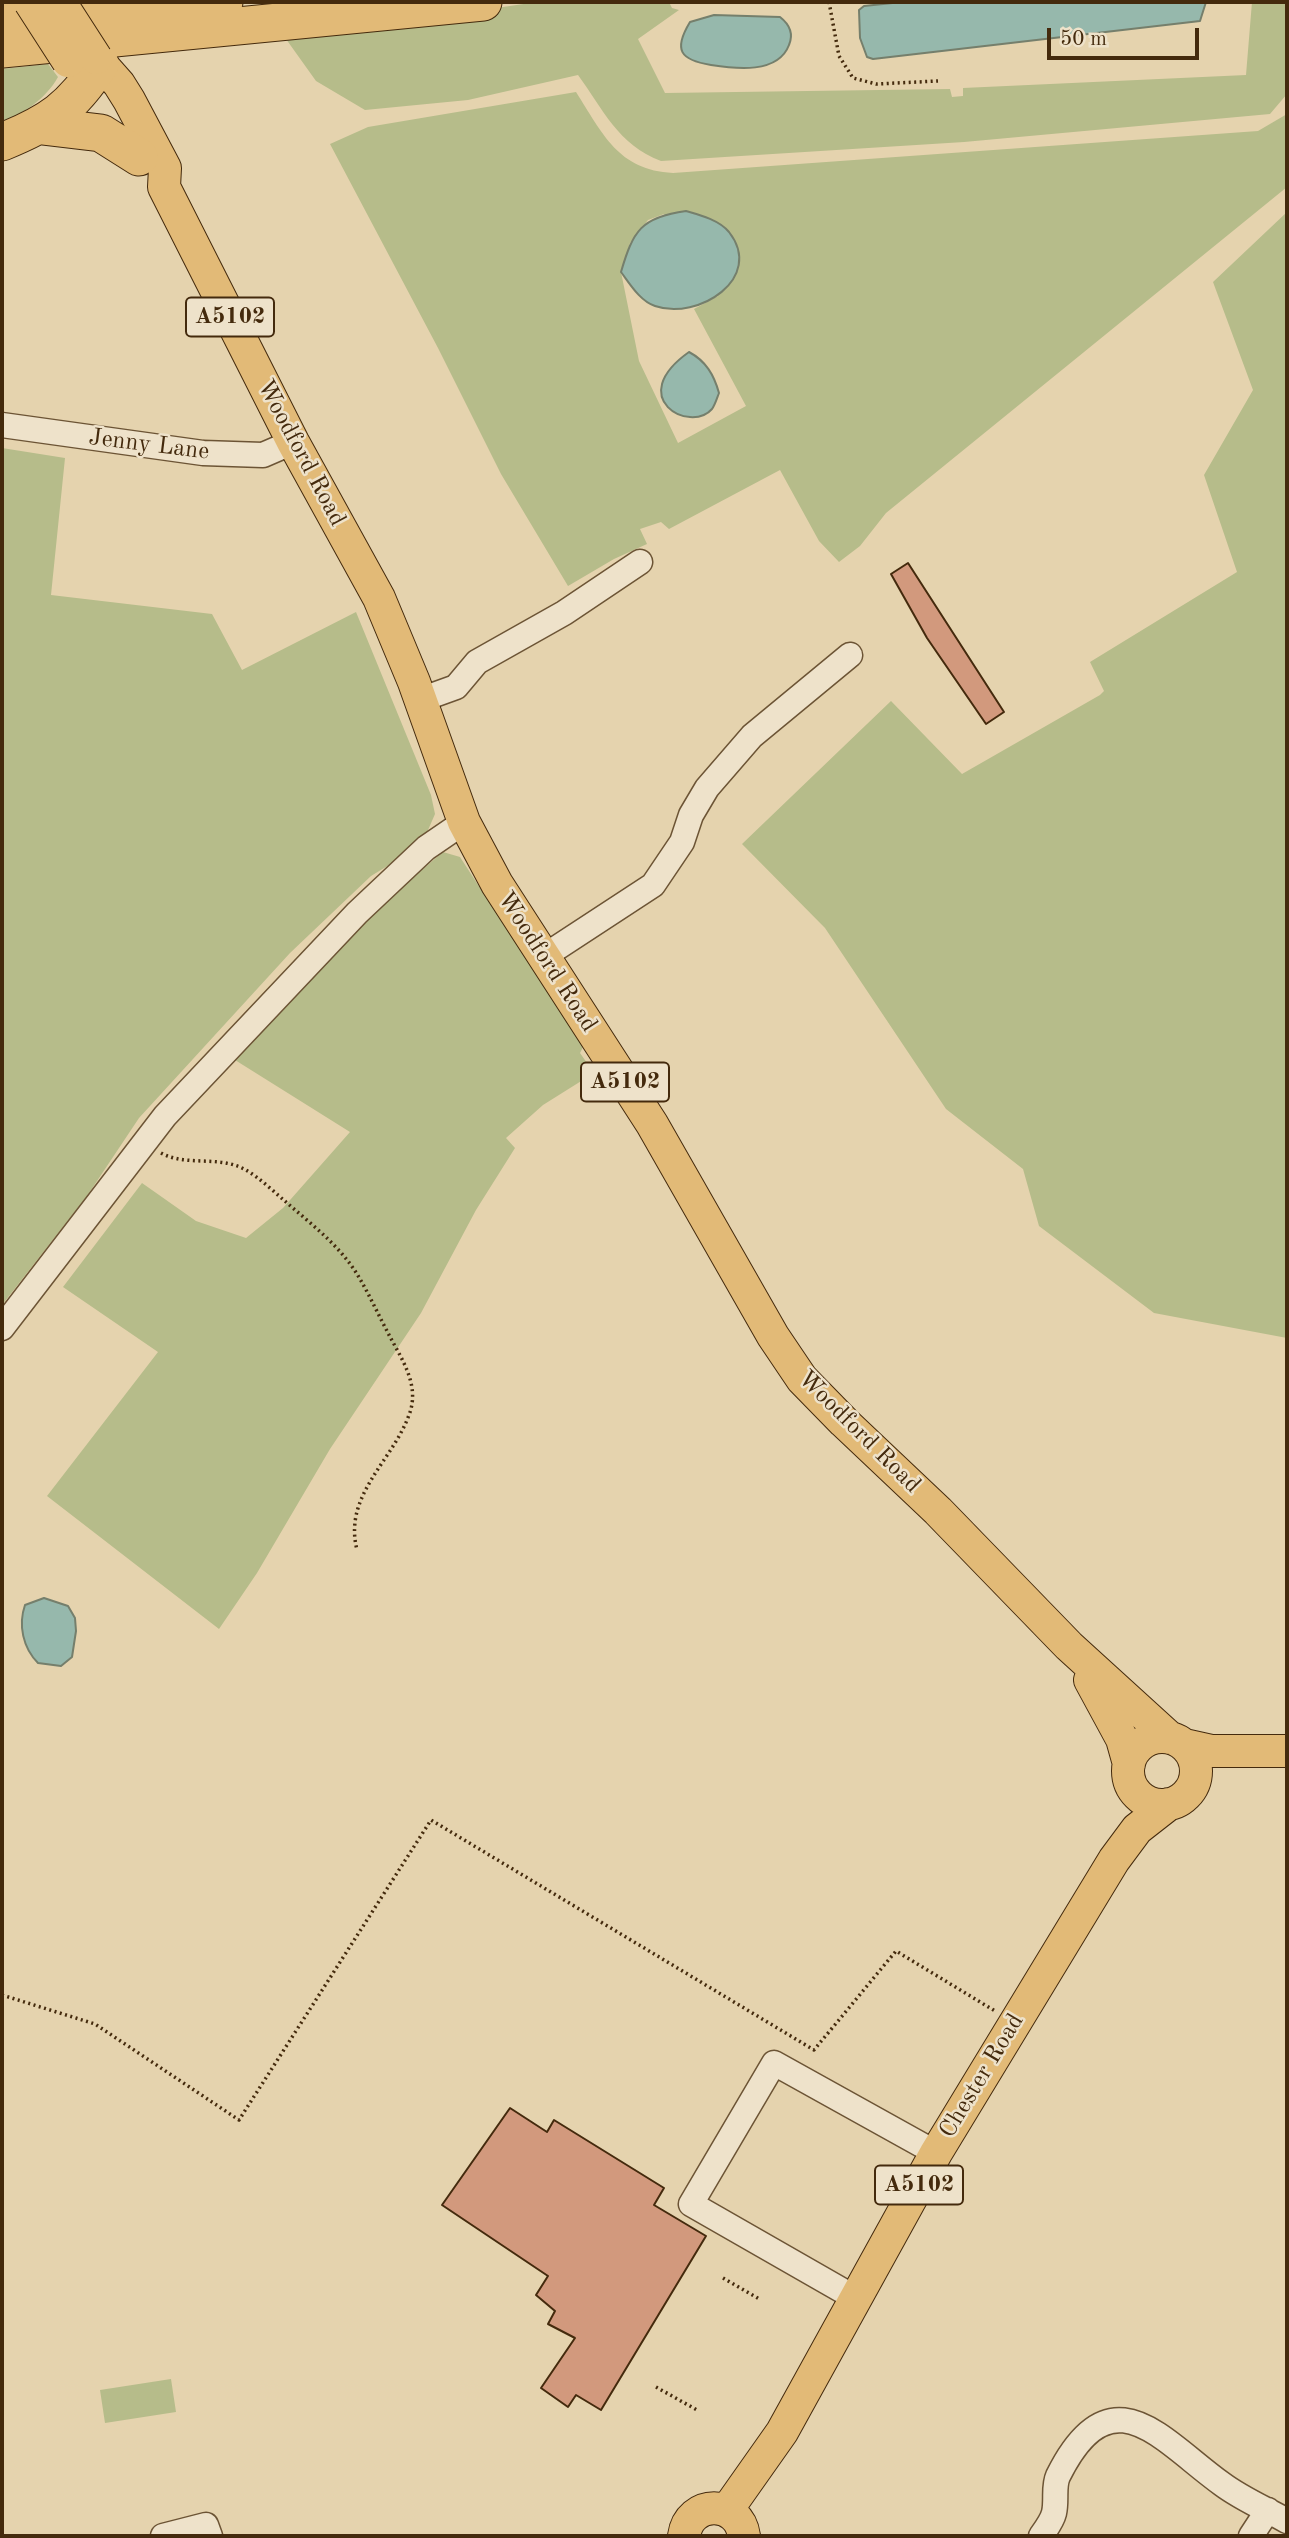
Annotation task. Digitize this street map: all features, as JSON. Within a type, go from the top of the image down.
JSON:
[{"type":"highway","points":[[2,22],[224,2]]},
{"type":"highway","points":[[2,49],[483,2]]},
{"type":"highway","points":[[42,126],[88,67]]},
{"type":"highway","points":[[2,142],[42,126],[101,133],[139,157]]},
{"type":"main road","name":"Woodford Road","points":[[30,2],[88,67],[119,84],[165,168],[164,187],[293,442],[379,598],[420,700],[464,822],[497,884],[652,1124],[773,1336],[802,1379],[844,1422],[938,1511],[1069,1646],[1177,1742]]},
{"type":"main road","name":"Woodford Road","points":[[60,2],[106,104],[139,157],[148,177],[164,187]]},
{"type":"main road","name":"Woodford Road","points":[[1069,1646],[1122,1739],[1129,1771]]},
{"type":"main road","points":[[1149,1740],[1177,1742],[1196,1765],[1181,1796],[1158,1805],[1139,1796],[1129,1771],[1133,1754],[1149,1740]]},
{"type":"main road","name":"Chester Road","points":[[1177,1742],[1212,1751],[1287,1752]]},
{"type":"main road","name":"Chester Road","points":[[727,2510],[782,2432],[936,2153],[1013,2022],[1114,1860],[1137,1829],[1181,1796],[1234,1768],[1287,1752]]},
{"type":"main road","name":"Chester Road","points":[[1114,1860],[1126,1809],[1129,1771]]},
{"type":"main road","points":[[684,2536],[690,2519],[706,2508],[727,2510],[738,2519],[744,2536]]},
{"type":"street","name":"Jenny Lane","points":[[2,425],[204,453],[263,456],[293,442]]},
{"type":"street","points":[[420,700],[456,687],[477,662],[564,613],[640,562]]},
{"type":"street","points":[[543,957],[653,886],[682,842],[691,815],[707,788],[752,736],[850,655]]},
{"type":"street","points":[[2,1328],[146,1142],[310,960],[426,848],[464,822]]},
{"type":"street","points":[[857,2299],[691,2204],[774,2063],[936,2153]]},
{"type":"street","points":[[1041,2536],[1054,2512],[1058,2477],[1084,2438],[1095,2429],[1117,2421],[1143,2423],[1222,2484],[1278,2516],[1251,2536]]},
{"type":"street","points":[[163,2536],[206,2525],[210,2536]]},
{"type":"path","points":[[829,2],[839,56],[853,78],[876,84],[938,81]]},
{"type":"path","points":[[146,1142],[164,1155],[181,1161],[222,1161],[244,1169],[268,1187],[343,1256],[356,1273],[398,1351],[409,1373],[413,1394],[409,1415],[357,1509],[352,1531],[357,1550]]},
{"type":"path","points":[[2,1995],[95,2024],[239,2120],[431,1820],[814,2050],[896,1951],[1013,2022]]},
{"type":"path","points":[[723,2278],[761,2300]]},
{"type":"path","points":[[656,2387],[697,2410]]},
{"type":"green space","points":[[537,2],[669,2],[672,8],[679,10],[638,39],[665,93],[950,89],[952,97],[963,96],[963,88],[1246,75],[1252,2],[1287,2],[1287,94],[1270,114],[964,142],[661,161],[633,146],[622,136],[578,75],[468,100],[365,110],[316,81],[286,39]]},
{"type":"green space","points":[[48,64],[58,77],[53,85],[33,105],[2,125],[2,69]]},
{"type":"green space","points":[[576,92],[604,135],[625,157],[638,165],[673,173],[1258,131],[1287,114],[1287,187],[886,513],[860,546],[839,562],[819,541],[780,470],[669,529],[661,522],[640,529],[647,544],[614,559],[568,586],[501,474],[330,144],[368,127]],"holes":[[[664,214],[718,296],[694,309],[746,406],[678,443],[639,361],[621,272],[630,243],[648,220]]]},
{"type":"green space","points":[[1287,212],[1287,1338],[1154,1313],[1039,1226],[1023,1169],[946,1109],[825,928],[742,844],[891,701],[962,774],[1100,695],[1104,691],[1090,662],[1237,572],[1204,475],[1253,390],[1213,282]]},
{"type":"green space","points":[[2,448],[65,458],[51,595],[212,614],[242,670],[356,612],[431,795],[435,814],[425,837],[402,857],[371,876],[290,953],[139,1118],[87,1196],[2,1305]]},
{"type":"green space","points":[[443,852],[460,857],[583,1047],[580,1053],[594,1073],[543,1105],[506,1138],[515,1148],[476,1210],[421,1313],[330,1449],[257,1573],[219,1629],[47,1496],[158,1352],[63,1287],[142,1183],[196,1221],[246,1238],[283,1208],[350,1132],[235,1060],[385,901]]},
{"type":"green space","points":[[171,2379],[176,2412],[105,2423],[100,2390]]},
{"type":"water","points":[[902,2],[1206,2],[1200,21],[873,59],[867,57],[860,38],[859,10],[864,6]]},
{"type":"water","points":[[714,15],[780,17],[790,29],[789,45],[776,61],[755,67],[700,63],[686,57],[681,47],[690,22]]},
{"type":"water","points":[[686,211],[715,221],[729,232],[738,249],[739,265],[733,280],[722,292],[707,301],[672,309],[655,306],[640,296],[621,272],[625,258],[641,228],[659,217]]},
{"type":"water","points":[[689,352],[708,369],[719,393],[712,409],[702,416],[678,414],[668,407],[662,397],[662,384],[670,369]]},
{"type":"water","points":[[44,1598],[68,1606],[75,1618],[72,1657],[61,1666],[38,1663],[23,1636],[25,1605]]},
{"type":"building","points":[[908,563],[1004,712],[986,724],[927,638],[891,574]]},
{"type":"building","points":[[510,2108],[547,2132],[554,2120],[664,2188],[654,2205],[706,2236],[601,2410],[576,2395],[568,2407],[541,2388],[575,2338],[548,2324],[555,2311],[536,2295],[548,2276],[442,2205]]}]
